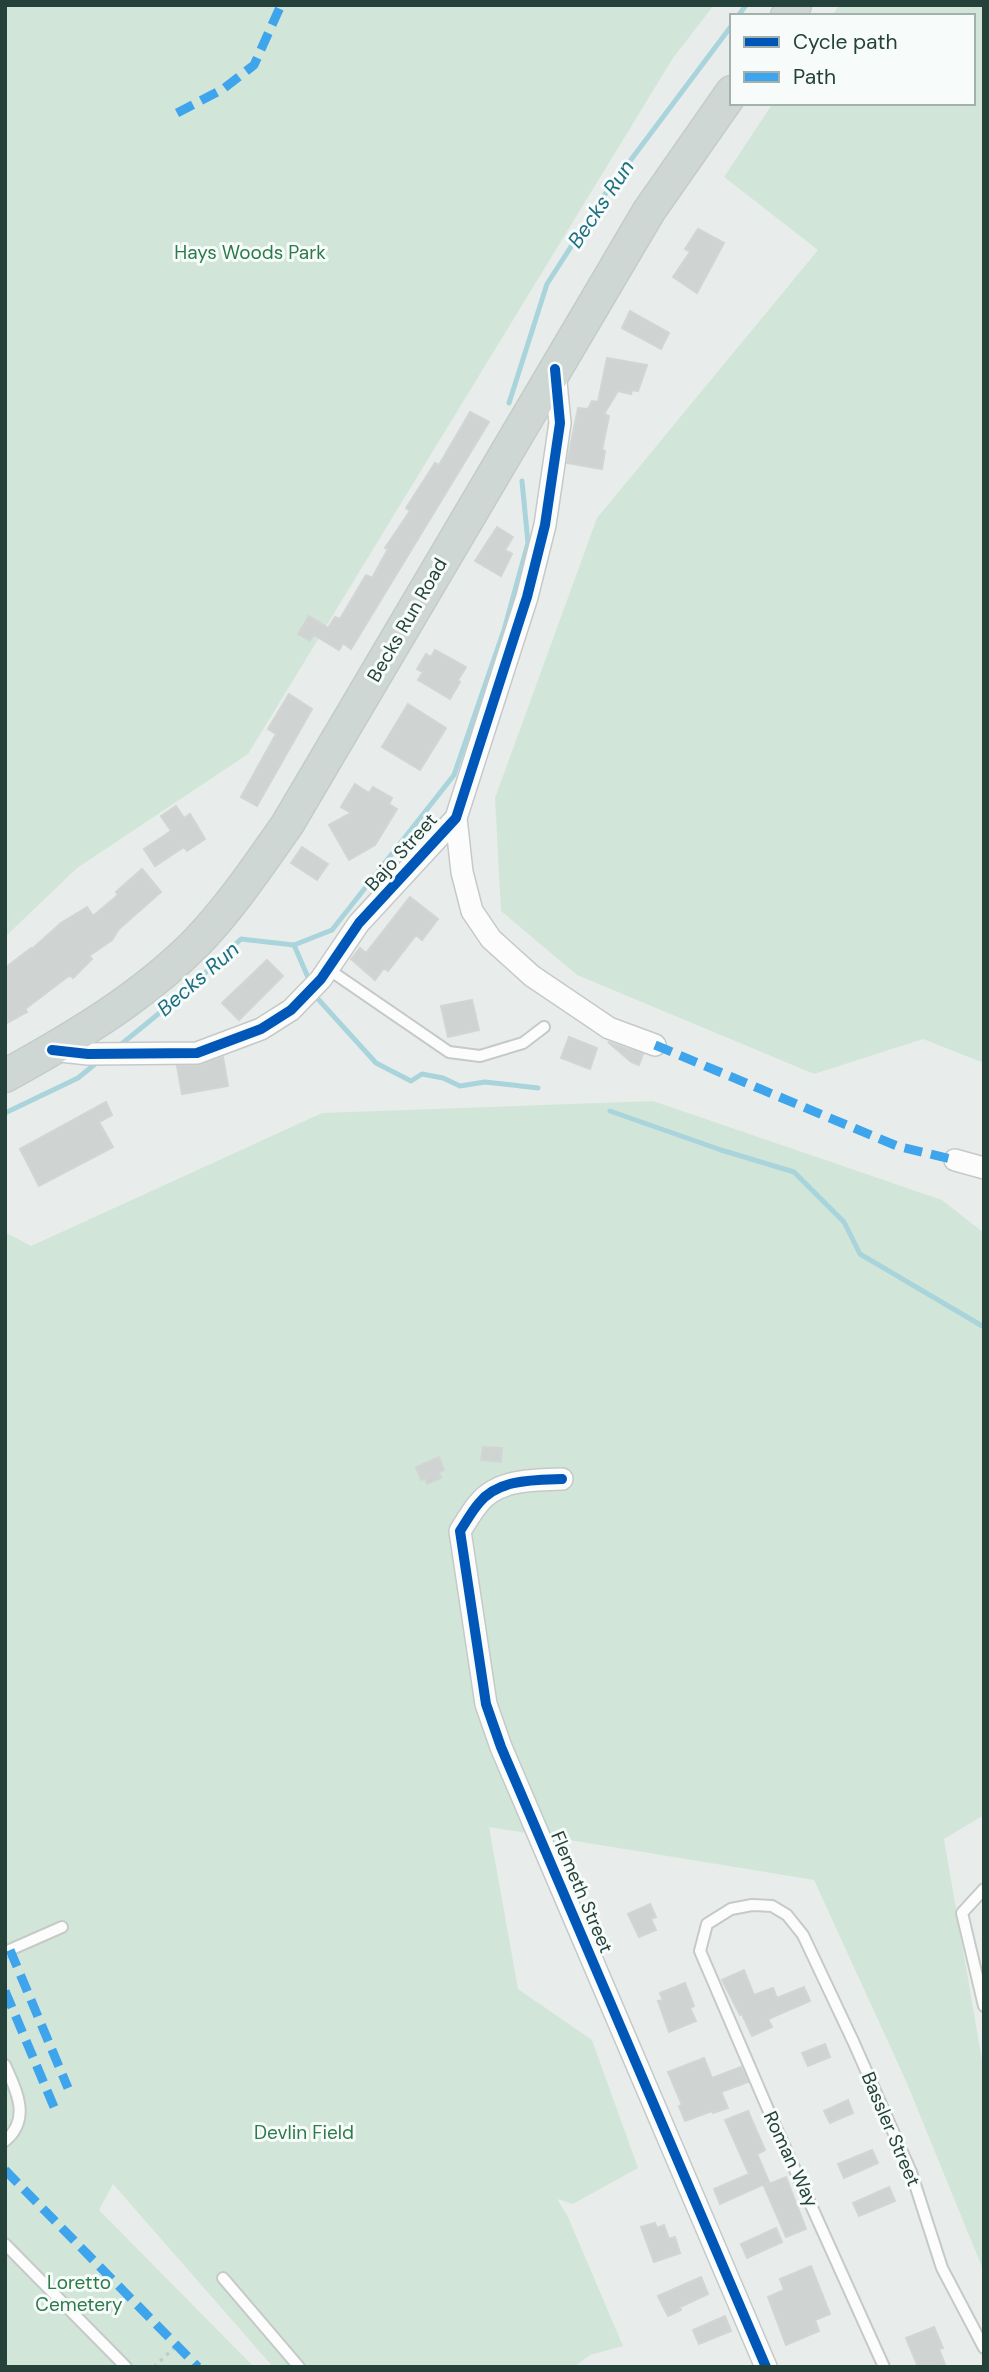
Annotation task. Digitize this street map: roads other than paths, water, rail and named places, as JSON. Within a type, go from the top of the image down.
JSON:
[{"type":"main road","name":"Becks Run Road","points":[[5,1076],[103,1019],[150,983],[194,944],[233,901],[287,825],[649,211],[730,95]]},
{"type":"street","name":"Bajo Street","points":[[52,1050],[88,1054],[197,1053],[261,1030],[305,997],[359,923],[456,818],[527,597],[545,525],[560,423],[555,369]]},
{"type":"street","points":[[456,818],[462,872],[472,911],[491,939],[532,976],[609,1028],[655,1045]]},
{"type":"street","points":[[955,1160],[984,1168]]},
{"type":"street","name":"Flemeth Street","points":[[562,1479],[527,1480],[499,1487],[480,1500],[460,1531],[486,1704],[512,1772],[766,2367]]},
{"type":"lane","points":[[324,974],[449,1052],[480,1056],[523,1043],[544,1027]]},
{"type":"lane","points":[[984,1889],[962,1913],[984,2006]]},
{"type":"lane","name":"Bassler Street","points":[[699,1951],[707,1924],[731,1909],[752,1905],[772,1906],[787,1915],[803,1935],[911,2172],[942,2268],[984,2348]]},
{"type":"lane","points":[[5,1952],[62,1927]]},
{"type":"lane","name":"Roman Way","points":[[699,1951],[884,2367]]},
{"type":"lane","points":[[5,2065],[22,2115],[19,2124],[5,2141]]},
{"type":"lane","points":[[5,2244],[126,2367]]},
{"type":"lane","points":[[223,2277],[299,2367]]},
{"type":"waterway","name":"Becks Run","points":[[739,14],[746,5]]},
{"type":"waterway","name":"Becks Run","points":[[509,403],[547,284],[603,197],[730,28]]},
{"type":"waterway","name":"Becks Run","points":[[119,1046],[184,993],[241,939],[294,945],[332,930],[454,775],[504,630],[528,543],[522,481]]},
{"type":"waterway","points":[[294,945],[310,982]]},
{"type":"waterway","points":[[315,994],[376,1063],[411,1081],[422,1074],[443,1078],[460,1086],[485,1082],[538,1088]]},
{"type":"waterway","name":"Becks Run","points":[[5,1113],[78,1078],[100,1060]]},
{"type":"waterway","points":[[610,1111],[794,1172],[844,1222],[860,1254],[984,1327]]},
{"type":"park label","name":"Hays Woods Park","points":[[250,252]]},
{"type":"park label","name":"Devlin Field","points":[[304,2132]]},
{"type":"park label","name":"Loretto Cemetery","points":[[79,2293]]}]
